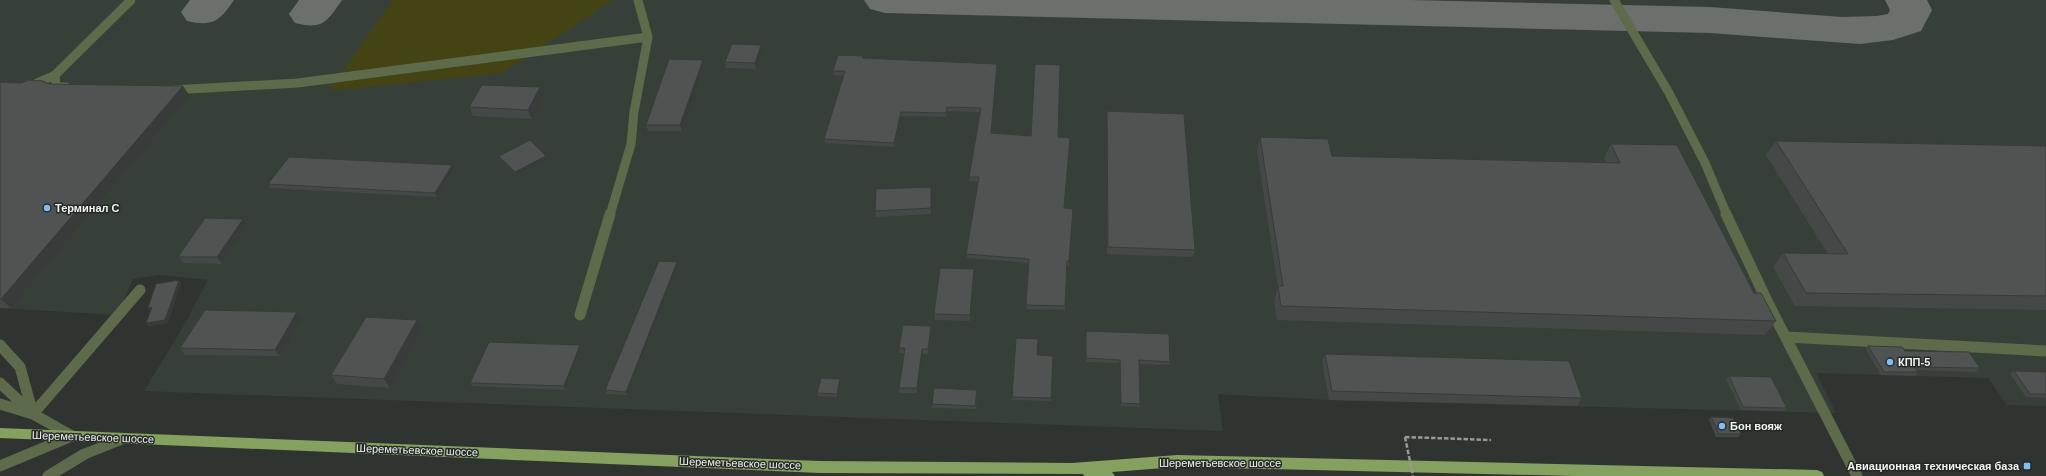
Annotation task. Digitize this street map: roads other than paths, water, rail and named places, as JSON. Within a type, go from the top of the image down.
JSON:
[{"type":"main road","name":"Шереметьевское шоссе","points":[[0,433],[820,467],[1072,469],[1177,461],[1817,476]]},
{"type":"main road","points":[[1072,469],[1108,476]]},
{"type":"street","points":[[49,476],[60,467],[96,448],[125,438]]},
{"type":"lane","points":[[72,87],[26,86],[56,75],[131,0]]},
{"type":"lane","points":[[580,315],[631,144],[634,112],[648,37],[638,0]]},
{"type":"lane","points":[[1614,0],[1669,93],[1704,163],[1722,205],[1786,337],[1857,476]]},
{"type":"lane","points":[[166,90],[298,83],[648,37]]},
{"type":"lane","points":[[56,75],[56,87]]},
{"type":"lane","points":[[33,414],[140,290]]},
{"type":"lane","points":[[1786,337],[2046,351]]},
{"type":"lane","points":[[0,345],[20,367],[33,414]]},
{"type":"lane","points":[[0,382],[33,414]]},
{"type":"lane","points":[[0,404],[33,414],[72,436]]},
{"type":"lane","points":[[0,466],[72,436]]},
{"type":"place","name":"Терминал C","points":[[47,208]]},
{"type":"place","name":"КПП-5","points":[[1890,362]]},
{"type":"place","name":"Бон вояж","points":[[1722,426]]},
{"type":"place","name":"Авиационная техническая база","points":[[2027,466]]}]
